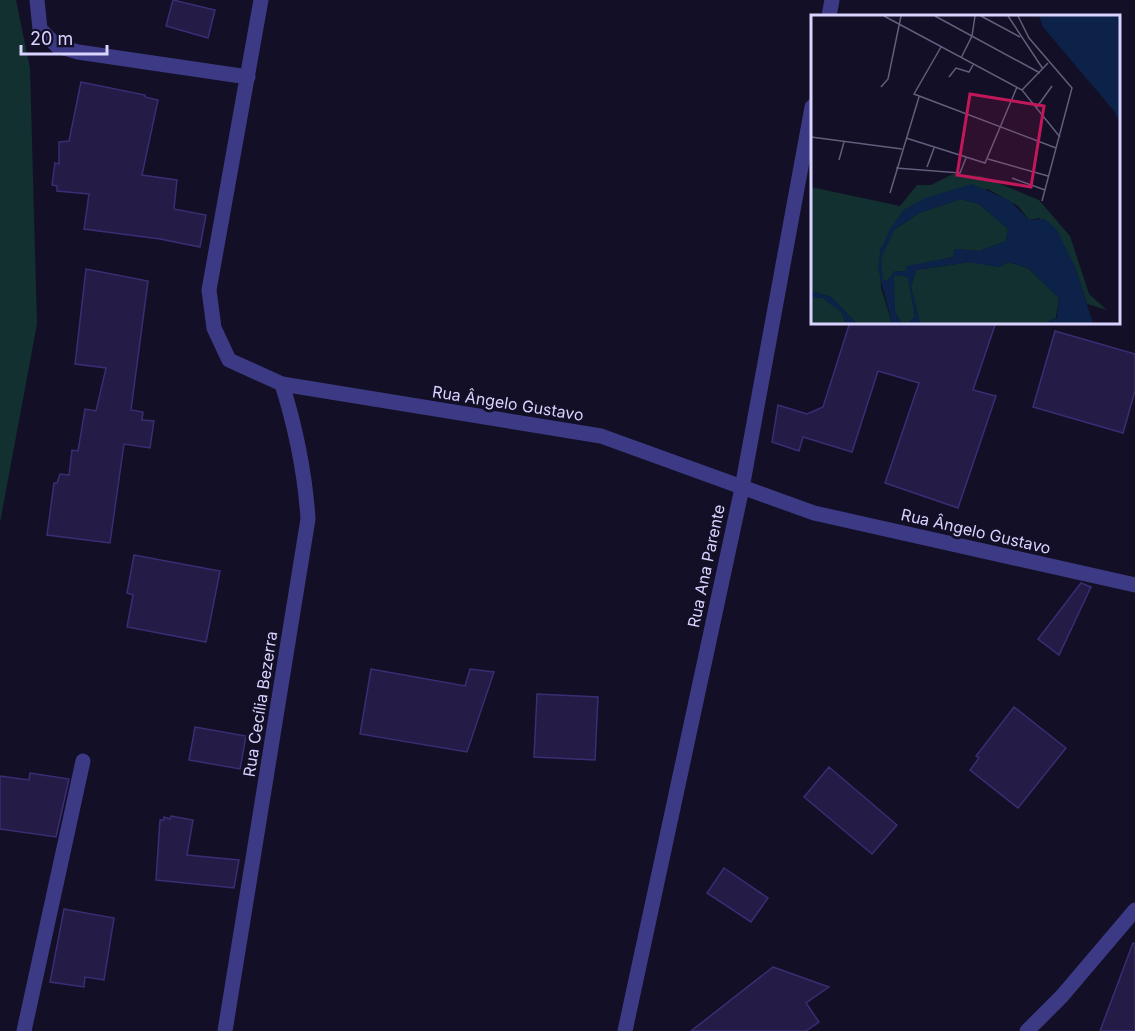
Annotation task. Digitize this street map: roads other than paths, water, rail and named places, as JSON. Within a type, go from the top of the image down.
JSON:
[{"type":"street","points":[[37,0],[40,29],[57,46],[78,52],[248,77]]},
{"type":"street","name":"Rua Ângelo Gustavo","points":[[261,0],[209,290],[214,328],[229,360],[282,384],[601,436],[814,513],[1135,585]]},
{"type":"street","points":[[829,15],[832,0]]},
{"type":"street","name":"Rua Ana Parente","points":[[625,1031],[742,488],[811,119]]},
{"type":"street","name":"Rua Cecília Bezerra","points":[[225,1031],[308,519],[305,477],[295,428],[282,384]]},
{"type":"street","points":[[24,1031],[83,761]]},
{"type":"street","points":[[1027,1031],[1062,996],[1135,910]]}]
